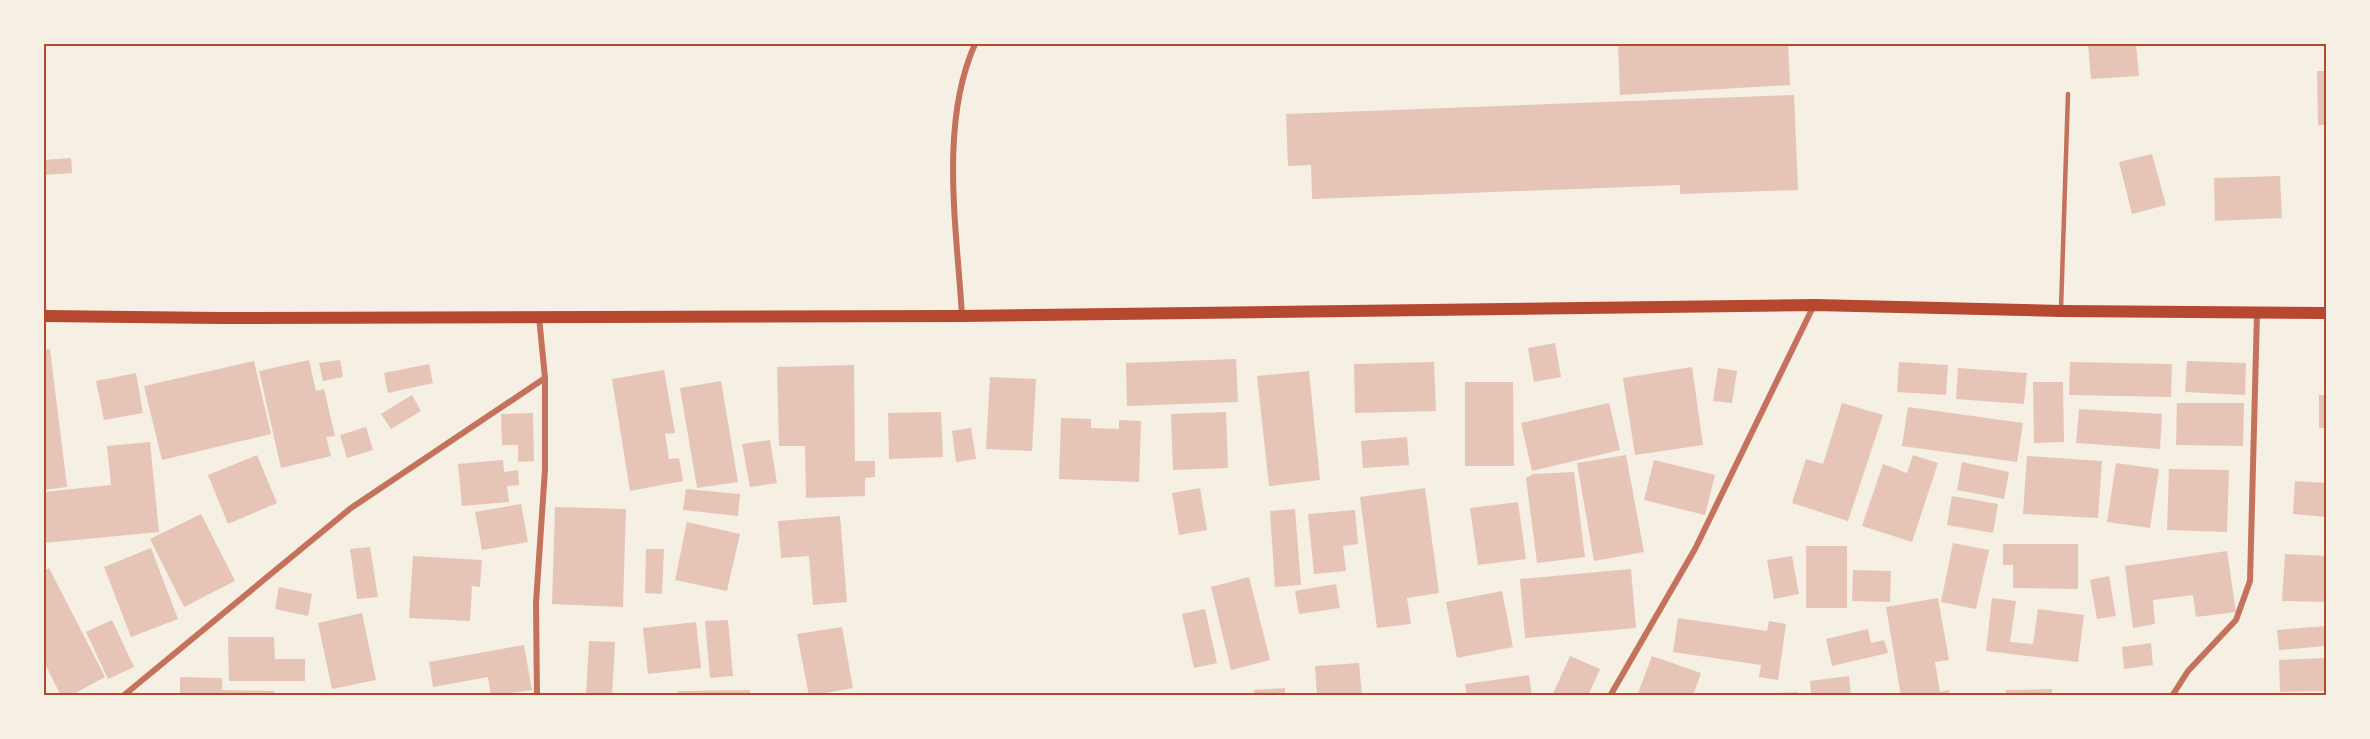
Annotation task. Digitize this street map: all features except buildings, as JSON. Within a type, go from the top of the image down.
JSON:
[{"type":"main road","points":[[44,316],[962,316],[1815,305],[2061,311],[2326,313]]},
{"type":"street","points":[[962,316],[953,147],[966,64],[975,44]]},
{"type":"street","points":[[1610,696],[1695,549],[1815,305]]},
{"type":"street","points":[[2172,696],[2188,671],[2236,620],[2250,581],[2257,313]]},
{"type":"street","points":[[537,696],[536,603],[544,470],[545,378],[539,317]]},
{"type":"street","points":[[123,696],[351,508],[545,378]]},
{"type":"lane","points":[[2061,311],[2068,94]]}]
